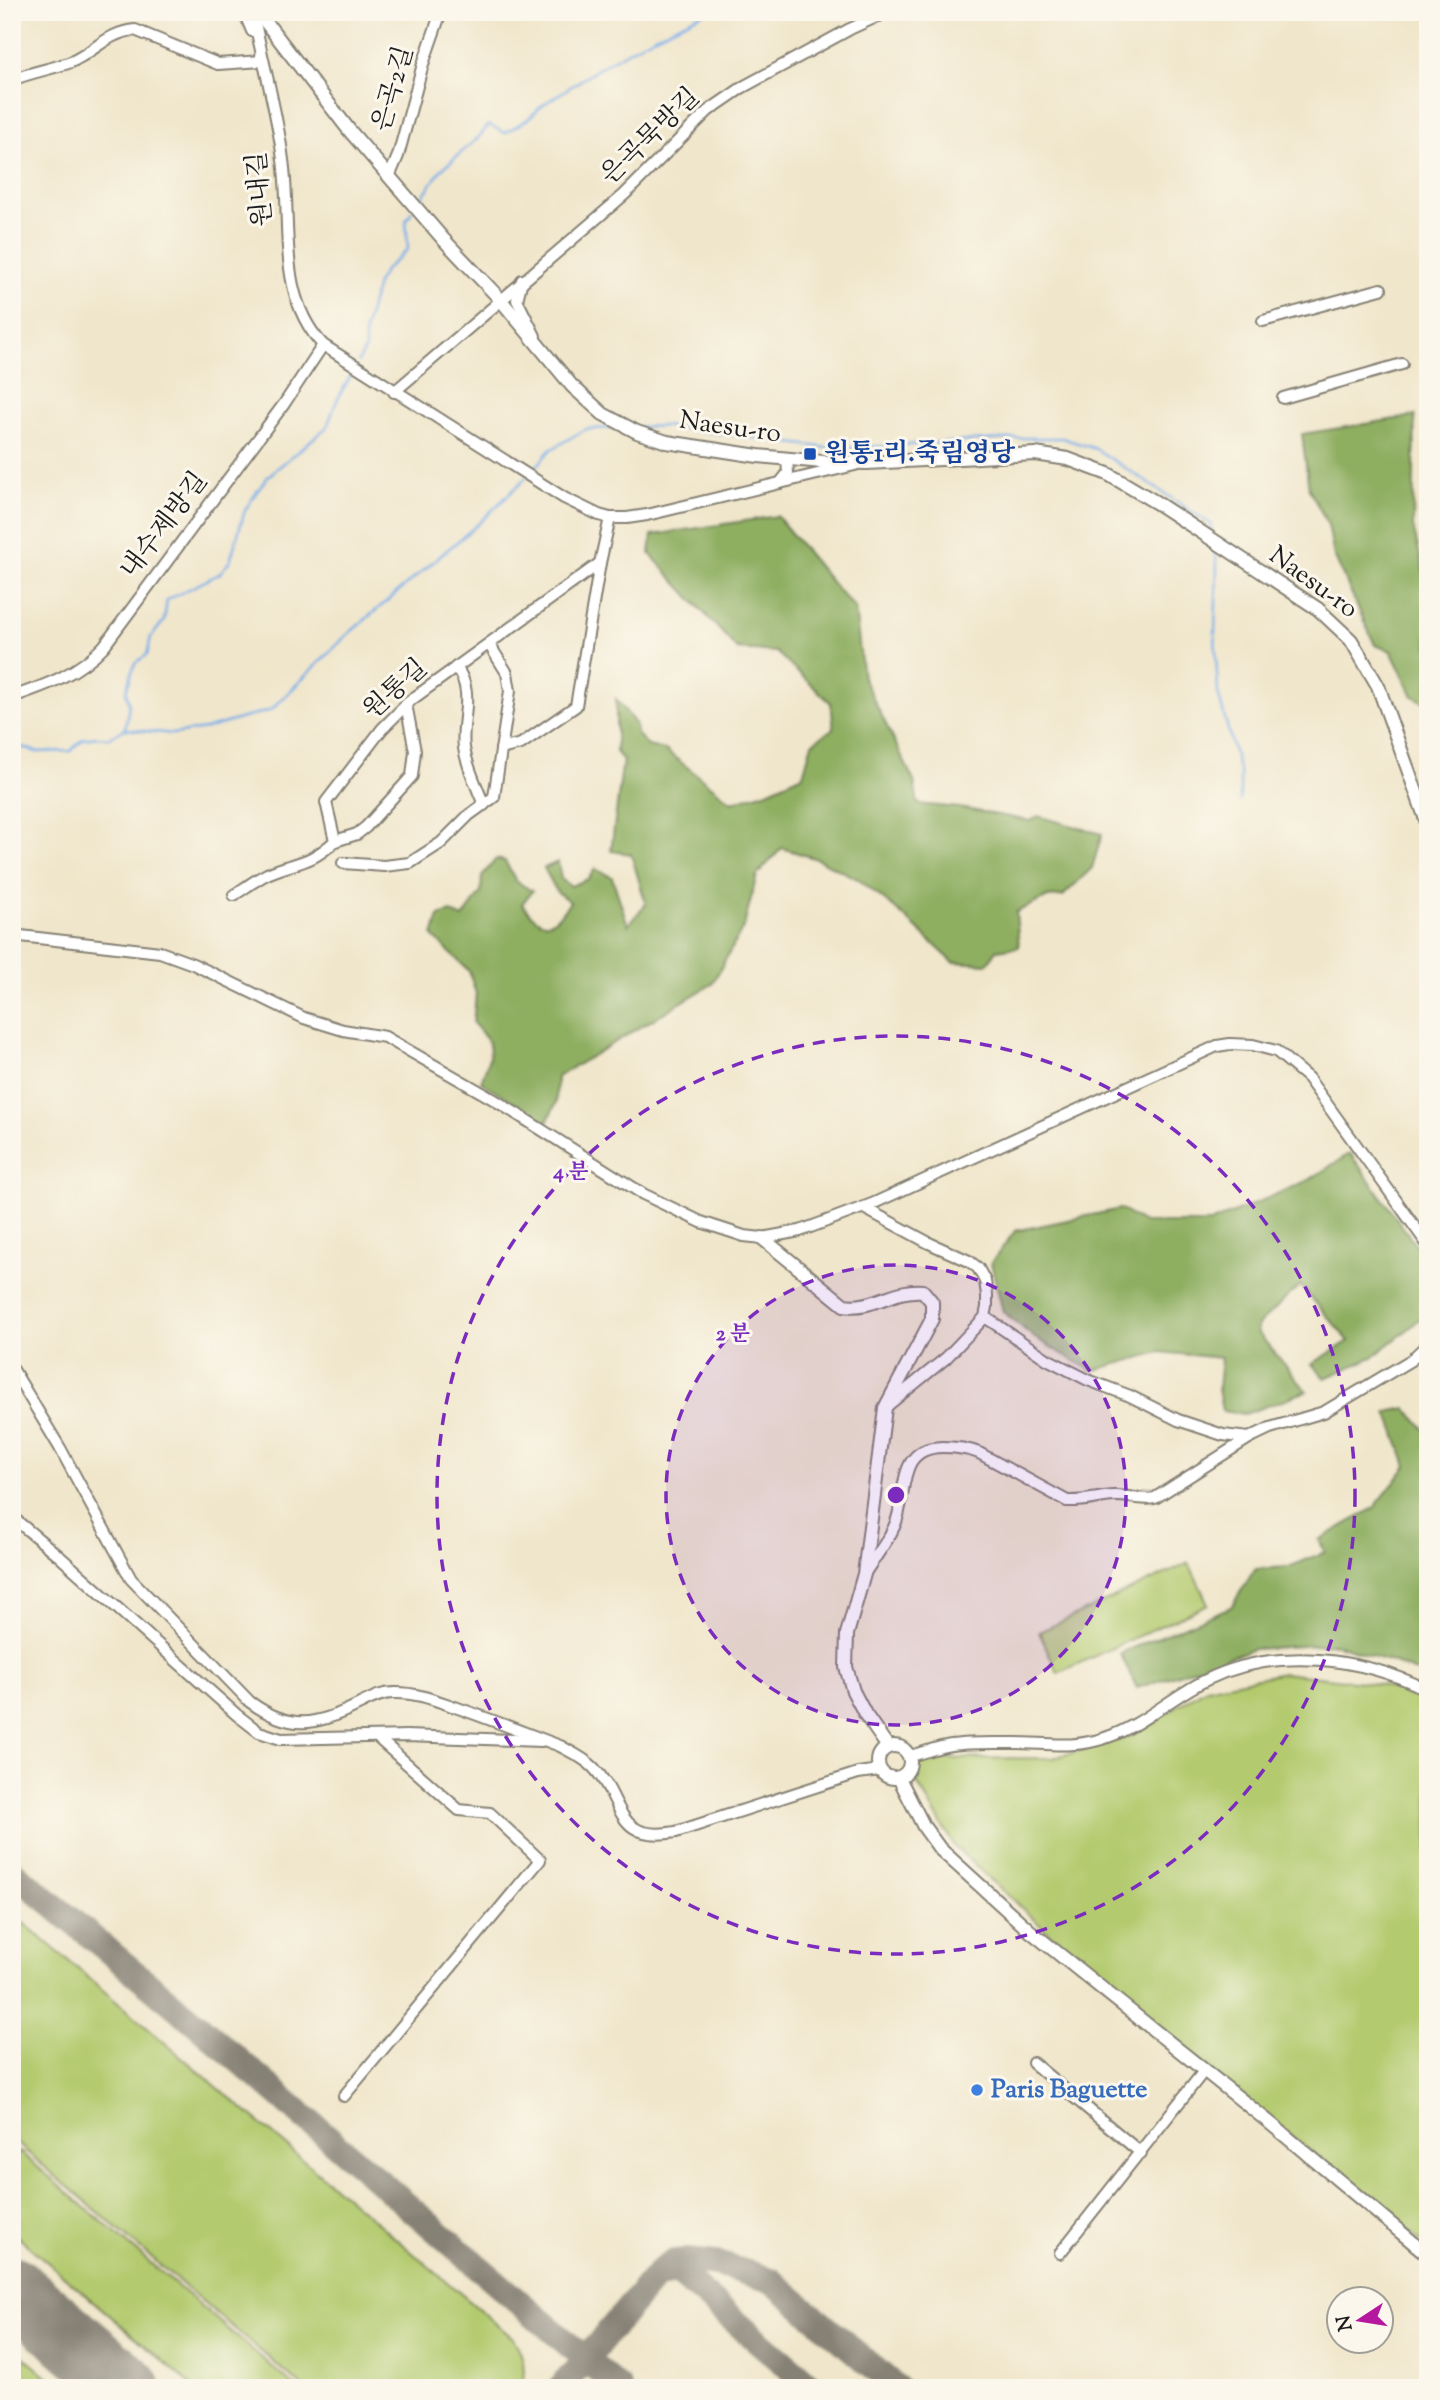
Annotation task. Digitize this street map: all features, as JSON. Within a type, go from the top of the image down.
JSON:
[{"type":"street","points":[[12,80],[73,61],[100,42],[122,31],[135,30],[218,64],[262,61],[244,12]]},
{"type":"street","points":[[255,12],[341,121],[392,180]]},
{"type":"street","name":"원내길","points":[[255,12],[262,61],[284,161],[293,288],[298,309],[306,324],[327,348]]},
{"type":"street","name":"은곡2길","points":[[392,180],[423,64],[441,12]]},
{"type":"street","name":"은곡묵방길","points":[[391,390],[624,195],[708,111],[743,87],[887,12]]},
{"type":"street","name":"Naesu-ro","points":[[392,180],[500,299],[572,386],[603,414],[644,435],[684,445],[787,460],[867,463],[1012,454],[1068,459],[1108,474],[1157,503],[1318,608],[1351,640],[1378,687],[1428,825]]},
{"type":"street","points":[[522,280],[517,300],[544,354]]},
{"type":"street","points":[[1262,321],[1381,289]]},
{"type":"street","points":[[327,348],[564,498],[610,518],[647,515],[867,463]]},
{"type":"street","name":"내수제방길","points":[[12,697],[68,675],[92,659],[104,646],[327,348]]},
{"type":"street","points":[[1283,398],[1402,364]]},
{"type":"street","points":[[780,483],[788,473],[787,460]]},
{"type":"street","points":[[501,748],[521,744],[576,706],[610,518]]},
{"type":"street","name":"원통길","points":[[335,841],[326,802],[382,729],[406,704],[600,563]]},
{"type":"street","points":[[343,863],[384,866],[410,863],[441,843],[469,815],[494,797],[510,691],[509,681],[489,644]]},
{"type":"street","points":[[456,667],[460,672],[467,700],[464,750],[484,805]]},
{"type":"street","points":[[234,895],[269,873],[313,858],[335,841],[357,834],[412,776],[415,751],[406,704]]},
{"type":"street","points":[[12,935],[160,952],[192,964],[304,1018],[343,1030],[385,1037],[493,1099],[643,1194],[701,1222],[744,1236],[762,1238],[800,1231],[864,1208],[1217,1046],[1253,1045],[1276,1051],[1308,1078],[1428,1245]]},
{"type":"street","points":[[864,1208],[969,1261],[978,1268],[985,1281],[987,1295],[985,1317],[946,1358],[885,1408]]},
{"type":"street","points":[[762,1238],[844,1305],[858,1307],[910,1289],[923,1291],[932,1302],[932,1319],[885,1408],[864,1574],[847,1634],[846,1667],[853,1690],[865,1714],[888,1746],[903,1748],[910,1756],[908,1772],[899,1778],[888,1777],[878,1765],[879,1754],[888,1746]]},
{"type":"street","points":[[985,1317],[1048,1359],[1088,1380],[1130,1396],[1178,1420],[1223,1435],[1249,1438]]},
{"type":"street","points":[[864,1574],[895,1526],[907,1471],[914,1456],[922,1450],[933,1447],[963,1447],[1068,1501],[1083,1502],[1115,1496],[1145,1500],[1155,1498],[1249,1438],[1270,1428],[1324,1412],[1411,1360],[1428,1343]]},
{"type":"street","points":[[12,1368],[60,1448],[131,1579],[250,1702],[269,1716],[291,1723],[313,1723],[330,1719],[376,1696],[406,1693],[496,1721],[570,1751],[593,1768],[630,1825],[642,1833],[656,1836],[676,1832],[858,1773],[880,1770]]},
{"type":"street","points":[[12,1517],[259,1732],[281,1740],[379,1739],[407,1736],[548,1741]]},
{"type":"street","points":[[910,1756],[951,1745],[1017,1743],[1063,1747],[1104,1738],[1139,1723],[1206,1680],[1239,1668],[1268,1663],[1336,1661],[1392,1674],[1428,1690]]},
{"type":"street","points":[[344,2096],[540,1860],[490,1813],[459,1811],[379,1739]]},
{"type":"street","points":[[899,1778],[924,1826],[940,1849],[1029,1930],[1428,2255]]},
{"type":"street","points":[[1033,2063],[1141,2153]]},
{"type":"street","points":[[1060,2253],[1204,2071]]},
{"type":"green space","points":[[1415,416],[1413,526],[1428,590],[1428,704],[1413,696],[1391,651],[1375,645],[1334,556],[1328,525],[1309,489],[1302,434]]},
{"type":"green space","points":[[777,516],[855,608],[863,678],[914,781],[918,804],[960,808],[1031,821],[1038,816],[1102,834],[1092,868],[1063,896],[1048,897],[1016,912],[1019,947],[997,950],[987,964],[953,962],[899,912],[858,879],[817,859],[782,848],[757,875],[744,926],[712,984],[557,1077],[556,1103],[547,1122],[481,1082],[489,1056],[489,1044],[473,1023],[476,994],[469,971],[433,936],[439,916],[451,912],[463,918],[481,892],[482,876],[496,859],[505,861],[516,881],[532,891],[522,904],[542,922],[547,923],[558,917],[570,902],[557,892],[544,868],[558,862],[561,879],[571,886],[588,879],[595,869],[612,877],[628,925],[646,904],[631,854],[611,851],[623,760],[616,752],[616,699],[636,725],[637,734],[648,746],[665,750],[732,802],[765,792],[803,775],[812,743],[834,728],[831,703],[776,652],[737,649],[650,554],[652,535]]},
{"type":"green space","points":[[1350,1153],[1428,1262],[1428,1311],[1373,1357],[1325,1378],[1312,1364],[1349,1341],[1300,1285],[1259,1324],[1257,1332],[1307,1391],[1245,1414],[1222,1411],[1218,1389],[1221,1358],[1160,1352],[1092,1371],[1035,1338],[1003,1312],[991,1263],[1015,1231],[1120,1209],[1144,1223],[1210,1223],[1309,1180]]},
{"type":"green space","points":[[1406,1408],[1428,1433],[1428,1677],[1392,1662],[1334,1644],[1253,1649],[1137,1688],[1120,1653],[1231,1607],[1255,1569],[1289,1567],[1325,1552],[1319,1540],[1374,1508],[1407,1466],[1387,1412]]},
{"type":"green space","points":[[1189,1563],[1208,1604],[1058,1673],[1039,1632]]},
{"type":"green space","points":[[1283,1673],[1379,1684],[1428,1702],[1428,2247],[1099,1979],[955,1847],[914,1778],[918,1759],[1053,1758],[1129,1737],[1206,1688]]},
{"type":"green space","points":[[12,1913],[513,2338],[523,2362],[521,2388],[304,2388],[12,2139]]},
{"type":"green space","points":[[20,2152],[297,2388],[195,2388],[12,2232],[12,2161]]},
{"type":"green space","points":[[12,2347],[60,2388],[12,2388]]},
{"type":"waterway","points":[[418,203],[441,170],[489,125],[505,133],[612,60],[706,12]]},
{"type":"waterway","points":[[358,362],[365,350],[365,329],[377,284],[385,270],[408,249],[406,221],[412,211]]},
{"type":"waterway","points":[[12,744],[37,752],[71,751],[83,739],[109,738],[125,729],[129,704],[126,691],[135,663],[147,655],[151,637],[164,621],[167,600],[219,574],[230,561],[245,510],[267,477],[327,427],[337,400],[355,368]]},
{"type":"waterway","points":[[638,427],[664,426],[835,449],[1062,438],[1096,449],[1211,524],[1213,534]]},
{"type":"waterway","points":[[532,472],[550,450],[586,429],[617,428]]},
{"type":"waterway","points":[[125,729],[174,734],[205,729],[271,710],[347,635],[478,524],[527,477]]},
{"type":"waterway","points":[[1215,547],[1218,693],[1240,774],[1240,800]]},
{"type":"taxiway","points":[[12,1871],[193,2021],[619,2388]]},
{"type":"taxiway","points":[[561,2388],[659,2272],[674,2262],[687,2261],[717,2264],[771,2280],[897,2388]]},
{"type":"taxiway","points":[[655,2277],[672,2272],[682,2276],[813,2388]]},
{"type":"runway","points":[[12,2288],[129,2388]]},
{"type":"place","name":"원통1리.죽림영당","points":[[810,454]]},
{"type":"place","name":"Paris Baguette","points":[[977,2090]]}]
